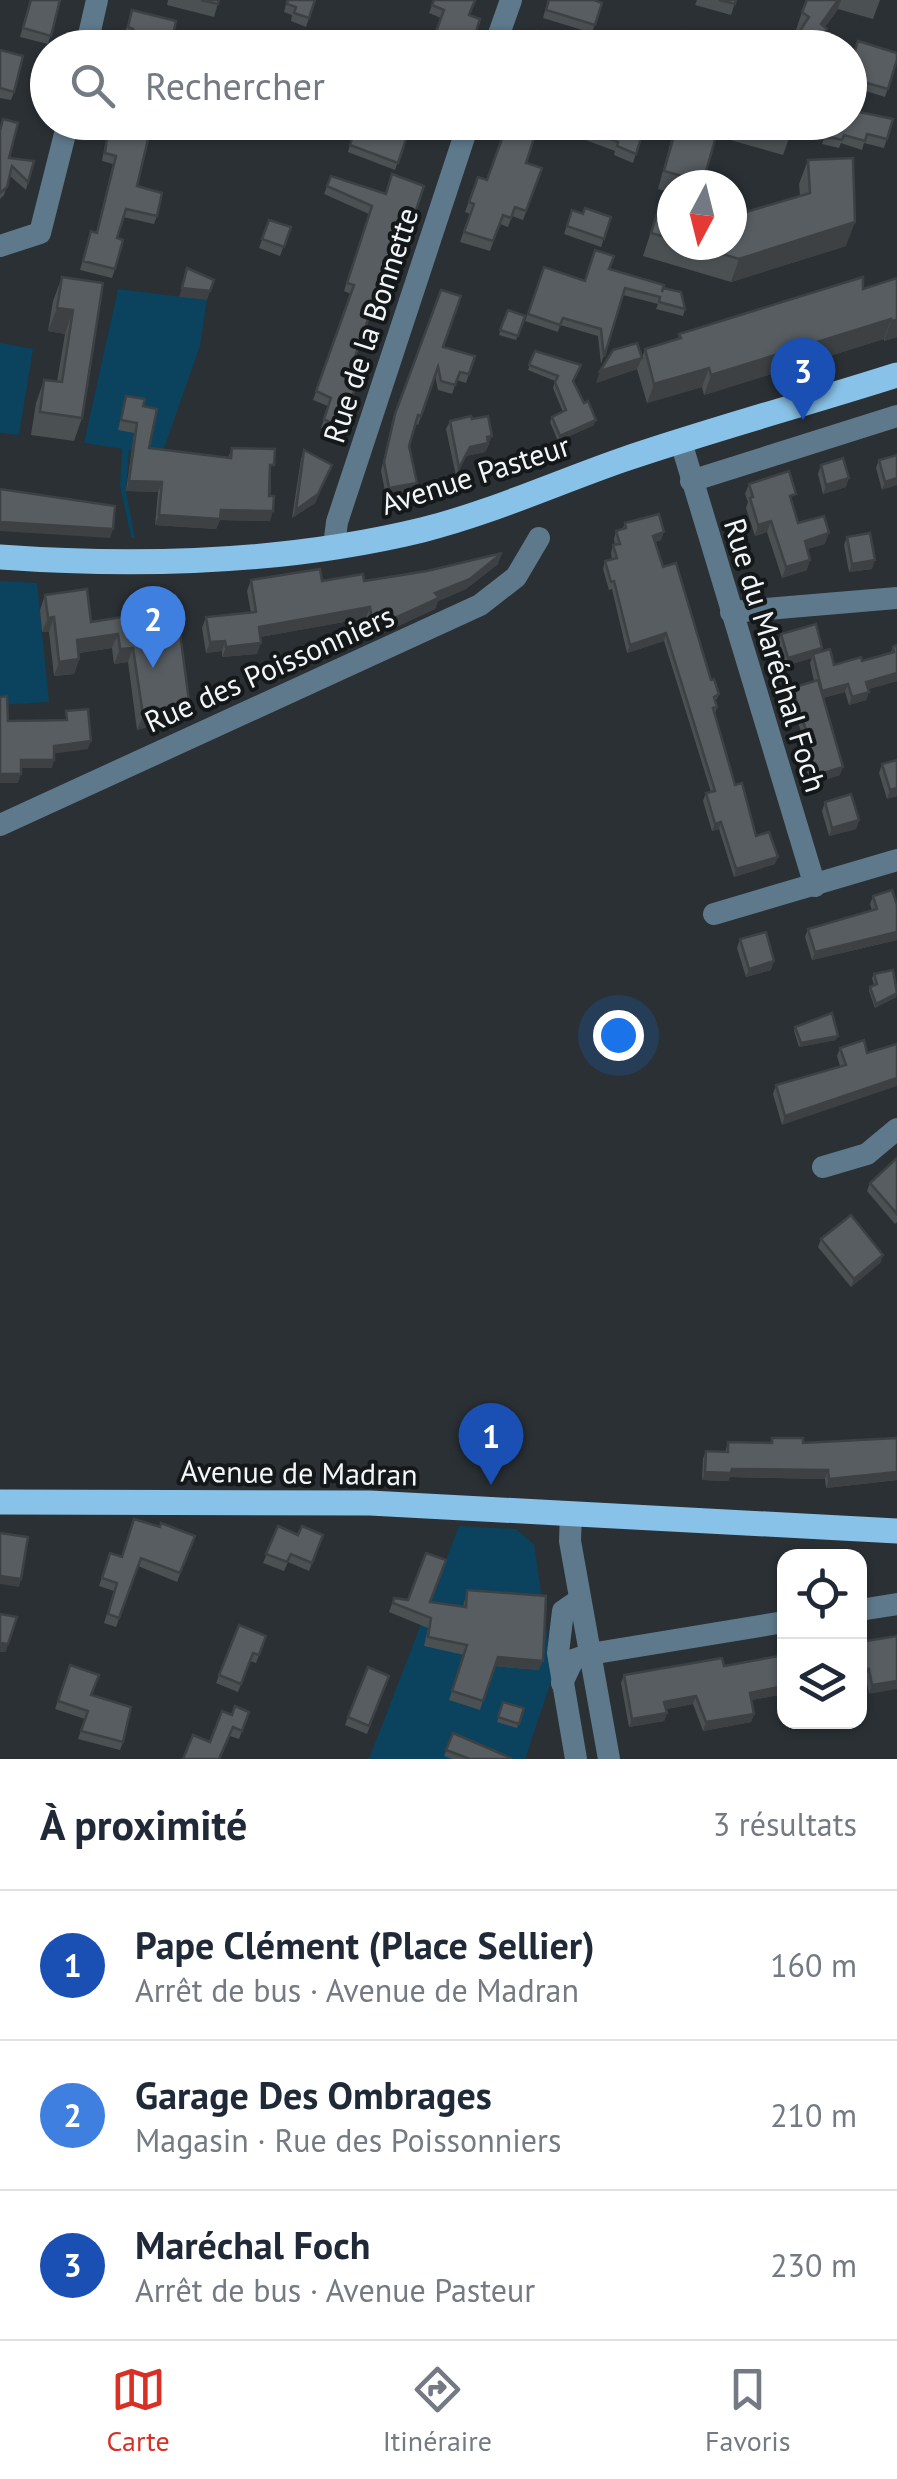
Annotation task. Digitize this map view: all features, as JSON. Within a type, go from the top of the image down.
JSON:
[{"type":"main road","name":"Avenue Pasteur","points":[[0,557],[128,561],[227,558],[334,546],[422,530],[681,442],[897,375]]},
{"type":"main road","name":"Avenue de Madran","points":[[0,1502],[370,1503],[897,1530]]},
{"type":"street","points":[[90,30],[97,0]]},
{"type":"street","points":[[500,30],[511,0]]},
{"type":"street","points":[[0,246],[40,233],[63,140]]},
{"type":"street","name":"Rue de la Bonnette","points":[[334,546],[337,522],[463,140]]},
{"type":"street","points":[[691,481],[897,416]]},
{"type":"street","name":"Rue du Maréchal Foch","points":[[681,442],[815,886]]},
{"type":"street","name":"Rue des Poissonniers","points":[[0,825],[480,605],[516,577],[539,538]]},
{"type":"street","points":[[731,612],[897,598]]},
{"type":"street","points":[[714,914],[897,860]]},
{"type":"street","points":[[823,1167],[866,1154],[897,1129]]},
{"type":"street","points":[[571,1513],[570,1541],[579,1600],[609,1759]]},
{"type":"street","points":[[576,1759],[562,1683],[558,1625],[563,1611],[579,1600]]},
{"type":"street","points":[[867,1609],[897,1604]]},
{"type":"street","points":[[562,1683],[573,1660],[590,1654],[777,1623]]},
{"type":"shaded area","points":[[118,289],[207,300],[200,346],[162,454],[129,450],[126,491],[135,538],[131,537],[120,486],[122,449],[84,443]]},
{"type":"shaded area","points":[[0,343],[33,349],[19,435],[0,433]]},
{"type":"shaded area","points":[[0,581],[37,583],[49,702],[0,705]]},
{"type":"shaded area","points":[[459,1526],[516,1529],[534,1544],[553,1676],[525,1759],[369,1759]]},
{"type":"building","points":[[31,0],[60,0],[52,30],[23,28]]},
{"type":"building","points":[[288,0],[315,0],[309,18],[294,13],[296,7],[287,4]]},
{"type":"building","points":[[434,0],[475,0],[469,15],[480,19],[477,30],[437,30],[444,10],[432,5]]},
{"type":"building","points":[[549,0],[602,3],[595,25],[546,10]]},
{"type":"building","points":[[807,0],[838,0],[821,24],[826,30],[801,30],[809,17],[802,12]]},
{"type":"building","points":[[132,10],[176,21],[174,30],[128,27]]},
{"type":"building","points":[[867,44],[897,53],[888,89],[867,83]]},
{"type":"building","points":[[0,50],[23,56],[14,92],[0,88]]},
{"type":"building","points":[[867,114],[893,119],[887,139],[867,134]]},
{"type":"building","points":[[3,119],[18,123],[9,158],[34,161],[28,182],[12,166],[7,187],[0,193],[0,131]]},
{"type":"building","points":[[107,140],[148,140],[137,186],[162,193],[157,216],[126,209],[117,238],[123,240],[115,269],[83,261],[91,231],[97,233],[116,156],[105,153]]},
{"type":"building","points":[[352,140],[406,140],[398,163],[350,145]]},
{"type":"building","points":[[501,140],[533,140],[526,163],[542,168],[526,211],[515,207],[511,218],[503,215],[493,241],[464,232],[478,177],[487,180]]},
{"type":"building","points":[[613,140],[640,140],[636,154],[617,146],[618,142]]},
{"type":"building","points":[[673,140],[715,140],[706,170],[664,170]]},
{"type":"building","points":[[853,158],[855,222],[747,256],[747,212],[810,193],[808,160]]},
{"type":"building","points":[[392,174],[424,186],[405,255],[402,254],[388,297],[377,293],[346,383],[356,387],[344,429],[324,419],[331,398],[316,391],[354,285],[347,283],[372,206],[327,186],[331,176],[386,194]]},
{"type":"building","points":[[585,208],[611,217],[604,239],[567,226],[572,210],[583,214]]},
{"type":"building","points":[[269,220],[291,227],[284,247],[262,239]]},
{"type":"building","points":[[595,250],[614,256],[609,269],[681,292],[685,309],[659,302],[660,297],[625,288],[604,357],[601,329],[563,318],[560,325],[528,314],[544,267],[585,281]]},
{"type":"building","points":[[187,268],[214,280],[210,291],[182,288]]},
{"type":"building","points":[[62,277],[103,283],[82,418],[40,412],[44,380],[62,382],[73,310],[57,308]]},
{"type":"building","points":[[863,277],[863,289],[897,278],[897,320],[711,375],[709,368],[654,384],[645,349],[681,338],[679,334]]},
{"type":"building","points":[[441,290],[461,296],[443,347],[475,356],[469,374],[460,372],[455,385],[441,381],[438,367],[409,446],[417,483],[389,488],[384,462],[395,414]]},
{"type":"building","points":[[508,310],[525,316],[518,336],[500,330]]},
{"type":"building","points":[[637,343],[642,358],[600,371],[613,350]]},
{"type":"building","points":[[535,351],[581,365],[573,381],[596,420],[560,436],[552,417],[566,410],[555,382],[558,376],[529,365]]},
{"type":"building","points":[[126,396],[145,399],[143,406],[157,409],[149,448],[231,458],[232,448],[275,449],[269,496],[274,496],[273,511],[221,510],[220,519],[159,515],[162,482],[129,481],[137,423],[121,420]]},
{"type":"building","points":[[488,416],[492,436],[487,437],[488,443],[470,447],[459,468],[450,421]]},
{"type":"building","points":[[304,450],[332,465],[318,494],[296,510]]},
{"type":"building","points":[[897,455],[897,478],[885,482],[879,460]]},
{"type":"building","points":[[843,458],[849,478],[826,485],[821,465]]},
{"type":"building","points":[[789,471],[796,494],[790,496],[798,523],[824,516],[829,533],[805,541],[810,560],[786,567],[771,521],[758,525],[749,484]]},
{"type":"building","points":[[0,489],[115,506],[113,529],[0,522]]},
{"type":"building","points":[[659,514],[664,532],[653,536],[663,567],[676,563],[711,680],[714,679],[719,694],[714,697],[717,707],[713,708],[735,785],[742,783],[756,836],[769,832],[778,857],[736,869],[721,822],[715,824],[706,793],[715,791],[666,633],[630,645],[605,561],[617,558],[613,545],[620,544],[616,531],[626,528],[625,523]]},
{"type":"building","points":[[870,533],[875,560],[852,564],[847,537]]},
{"type":"building","points":[[502,553],[470,579],[435,593],[439,598],[373,628],[370,607],[259,627],[261,643],[226,647],[225,641],[210,642],[206,617],[256,612],[251,580],[320,569],[322,581],[363,574],[364,581]]},
{"type":"building","points":[[87,589],[91,622],[129,616],[127,601],[175,595],[189,701],[143,715],[133,648],[120,649],[118,634],[77,640],[79,659],[59,662],[54,617],[48,618],[45,595]]},
{"type":"building","points":[[816,624],[822,648],[788,658],[781,634]]},
{"type":"building","points":[[897,645],[897,673],[866,682],[869,692],[852,697],[848,684],[822,691],[813,654],[830,649],[834,665],[894,652]]},
{"type":"building","points":[[818,680],[843,767],[814,776],[804,744],[810,742],[792,688]]},
{"type":"building","points":[[7,696],[8,721],[67,720],[66,711],[88,709],[91,741],[54,746],[54,760],[21,760],[21,774],[0,774],[0,697]]},
{"type":"building","points":[[897,760],[897,788],[890,790],[882,764]]},
{"type":"building","points":[[851,794],[859,820],[832,828],[825,802]]},
{"type":"building","points":[[892,890],[897,905],[897,932],[815,952],[808,929],[877,909],[873,896]]},
{"type":"building","points":[[766,932],[774,961],[749,969],[740,939]]},
{"type":"building","points":[[893,970],[897,993],[876,1004],[870,987],[877,984],[874,974]]},
{"type":"building","points":[[832,1013],[838,1036],[801,1043],[795,1027]]},
{"type":"building","points":[[864,1040],[867,1053],[897,1044],[897,1078],[785,1116],[776,1085],[846,1065],[840,1048]]},
{"type":"building","points":[[897,1158],[897,1214],[870,1183]]},
{"type":"building","points":[[851,1215],[883,1255],[854,1279],[821,1239]]},
{"type":"building","points":[[772,1438],[803,1438],[803,1443],[897,1438],[897,1472],[829,1479],[828,1470],[705,1472],[706,1451],[728,1452],[728,1442],[772,1443]]},
{"type":"building","points":[[134,1519],[160,1527],[161,1523],[195,1536],[180,1573],[141,1558],[119,1618],[108,1614],[117,1583],[102,1578],[110,1553],[122,1557]]},
{"type":"building","points":[[278,1526],[298,1535],[302,1526],[323,1535],[312,1563],[291,1554],[287,1562],[266,1554]]},
{"type":"building","points":[[0,1533],[28,1537],[21,1579],[0,1576]]},
{"type":"building","points":[[426,1553],[446,1560],[430,1602],[466,1607],[467,1590],[546,1596],[543,1661],[498,1657],[483,1701],[452,1691],[467,1645],[428,1637],[431,1618],[393,1603],[394,1598],[408,1600]]},
{"type":"building","points":[[0,1614],[17,1617],[8,1644],[0,1643]]},
{"type":"building","points":[[239,1625],[266,1636],[259,1655],[253,1653],[241,1684],[219,1675]]},
{"type":"building","points":[[897,1636],[897,1681],[872,1685],[867,1669],[867,1641]]},
{"type":"building","points":[[777,1656],[777,1687],[750,1693],[754,1714],[706,1722],[696,1696],[664,1702],[667,1713],[632,1719],[624,1675],[722,1658],[724,1666]]},
{"type":"building","points":[[70,1665],[99,1675],[91,1695],[131,1707],[123,1742],[81,1731],[88,1711],[58,1701]]},
{"type":"building","points":[[368,1667],[389,1676],[369,1726],[348,1717]]},
{"type":"building","points":[[503,1702],[524,1708],[519,1724],[498,1717]]},
{"type":"building","points":[[235,1706],[249,1712],[242,1731],[233,1727],[219,1759],[183,1759],[193,1735],[210,1742],[222,1711],[232,1715]]},
{"type":"building","points":[[453,1733],[511,1759],[470,1759],[446,1750]]},
{"type":"place","name":"Maréchal Foch","points":[[803,420]]},
{"type":"place","name":"Garage Des Ombrages","points":[[153,668]]},
{"type":"place","name":"Pape Clément (Place Sellier)","points":[[491,1485]]}]
